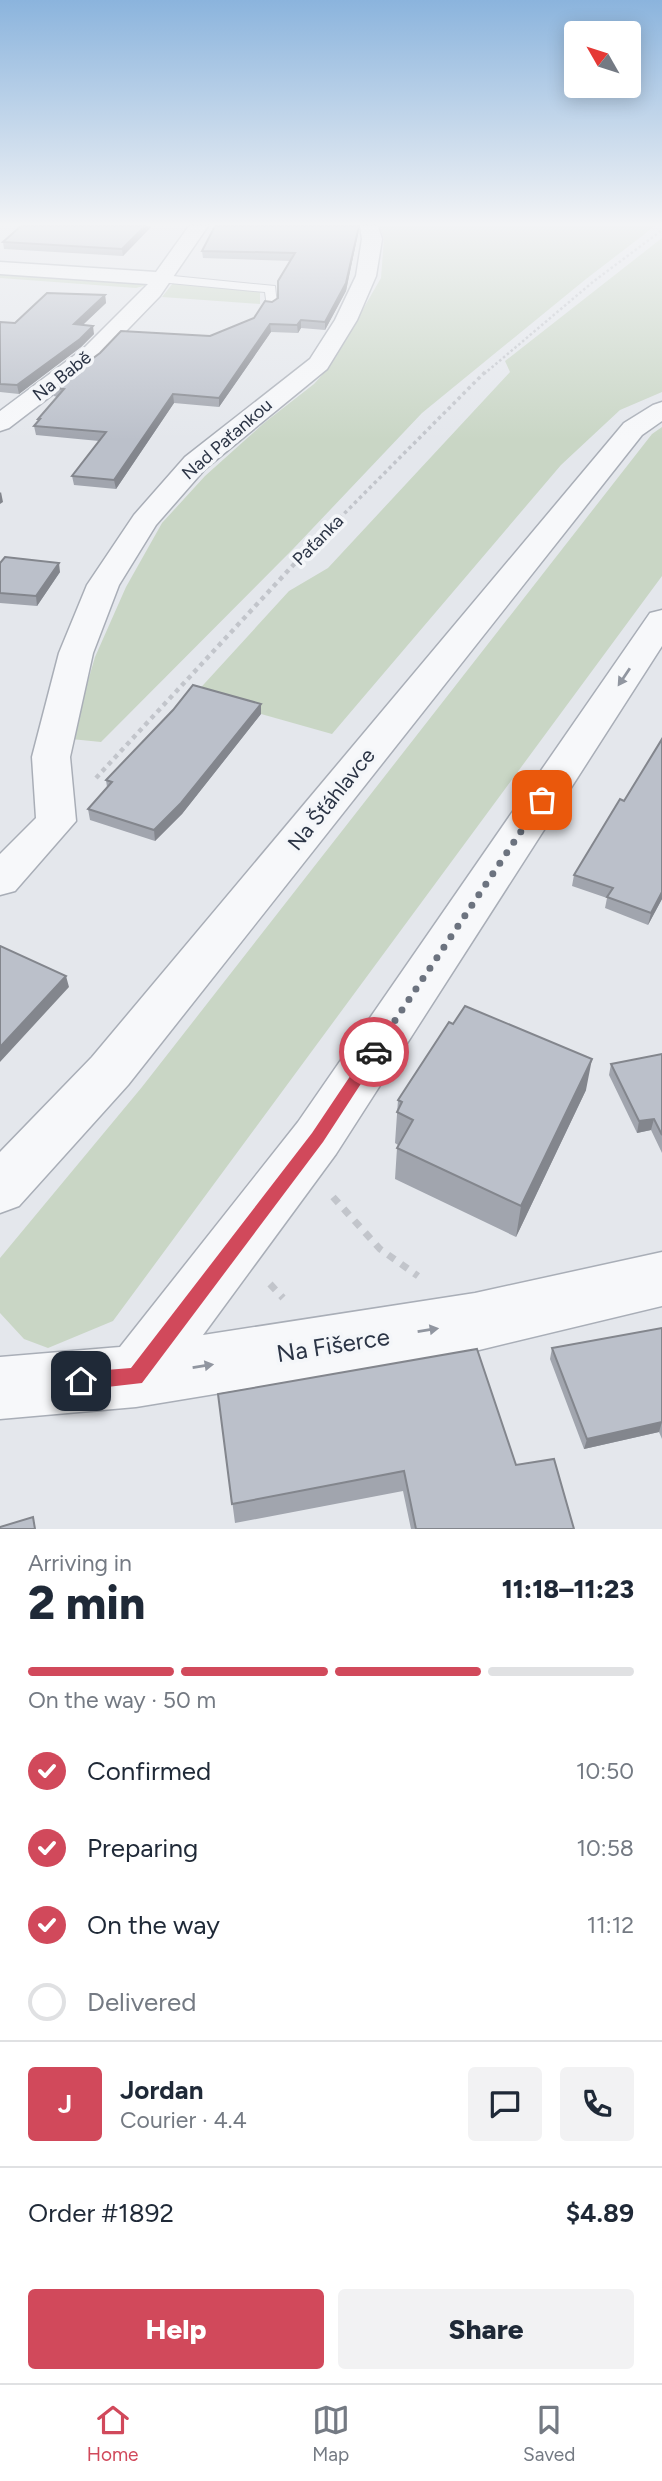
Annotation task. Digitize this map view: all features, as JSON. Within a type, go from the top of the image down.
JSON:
[{"type":"street","name":"Na Babě","points":[[0,423],[91,354],[146,297]]},
{"type":"street","name":"Nad Paťankou","points":[[56,821],[51,757],[76,653],[103,585],[144,521],[195,463],[319,364],[356,297]]},
{"type":"street","name":"Na Šťáhlavce","points":[[0,1189],[110,1071],[633,429],[662,410]]},
{"type":"street","points":[[136,1376],[317,1138],[662,620]]},
{"type":"street","points":[[0,880],[56,821]]},
{"type":"street","name":"Na Fišerce","points":[[0,1388],[136,1376],[475,1322],[662,1279]]},
{"type":"lane","points":[[271,297],[271,304]]},
{"type":"path","name":"Paťanka","points":[[56,821],[275,583],[499,358],[574,297]]},
{"type":"path","points":[[328,1192],[380,1249],[426,1282]]},
{"type":"green space","points":[[167,297],[260,297],[260,304]]},
{"type":"green space","points":[[370,297],[564,297],[422,413],[294,548],[101,742],[71,739],[95,657],[126,587],[162,523],[205,476],[264,423],[314,384],[330,366]]},
{"type":"green space","points":[[586,297],[662,297],[662,392],[620,410],[561,465],[332,734],[194,695],[289,591],[328,568],[510,372],[505,361]]},
{"type":"green space","points":[[662,427],[662,576],[113,1321],[48,1348],[24,1339],[0,1313],[0,1258],[142,1087],[652,434]]},
{"type":"building","points":[[42,297],[102,297],[74,324],[93,326],[80,339],[17,385],[0,384],[0,322],[15,323]]},
{"type":"building","points":[[338,297],[325,322],[301,320],[297,325],[270,324],[219,398],[173,394],[114,480],[72,476],[106,432],[34,426],[64,389],[53,388],[100,353],[121,331],[210,336],[254,318],[265,301],[272,302],[278,298]]},
{"type":"building","points":[[5,557],[59,563],[36,596],[0,593],[0,563]]},
{"type":"building","points":[[193,685],[261,704],[181,803],[154,830],[88,809],[112,782],[106,780],[173,710]]},
{"type":"building","points":[[662,739],[662,892],[651,913],[607,897],[613,888],[574,875],[620,799],[624,801]]},
{"type":"building","points":[[0,946],[66,976],[0,1047]]},
{"type":"building","points":[[465,1006],[592,1059],[521,1206],[397,1148],[413,1120],[397,1112],[402,1102],[398,1100],[449,1022],[453,1024]]},
{"type":"building","points":[[662,1054],[662,1135],[654,1119],[639,1121],[611,1064]]},
{"type":"building","points":[[662,1328],[662,1422],[587,1439],[552,1348]]},
{"type":"building","points":[[477,1349],[516,1465],[554,1459],[574,1529],[416,1529],[404,1471],[232,1504],[218,1394]]},
{"type":"building","points":[[33,1517],[35,1529],[0,1529],[0,1527]]},
{"type":"way so far","points":[[374,1052],[542,800]]},
{"type":"route","points":[[81,1381],[136,1376],[317,1138],[374,1052]]}]
